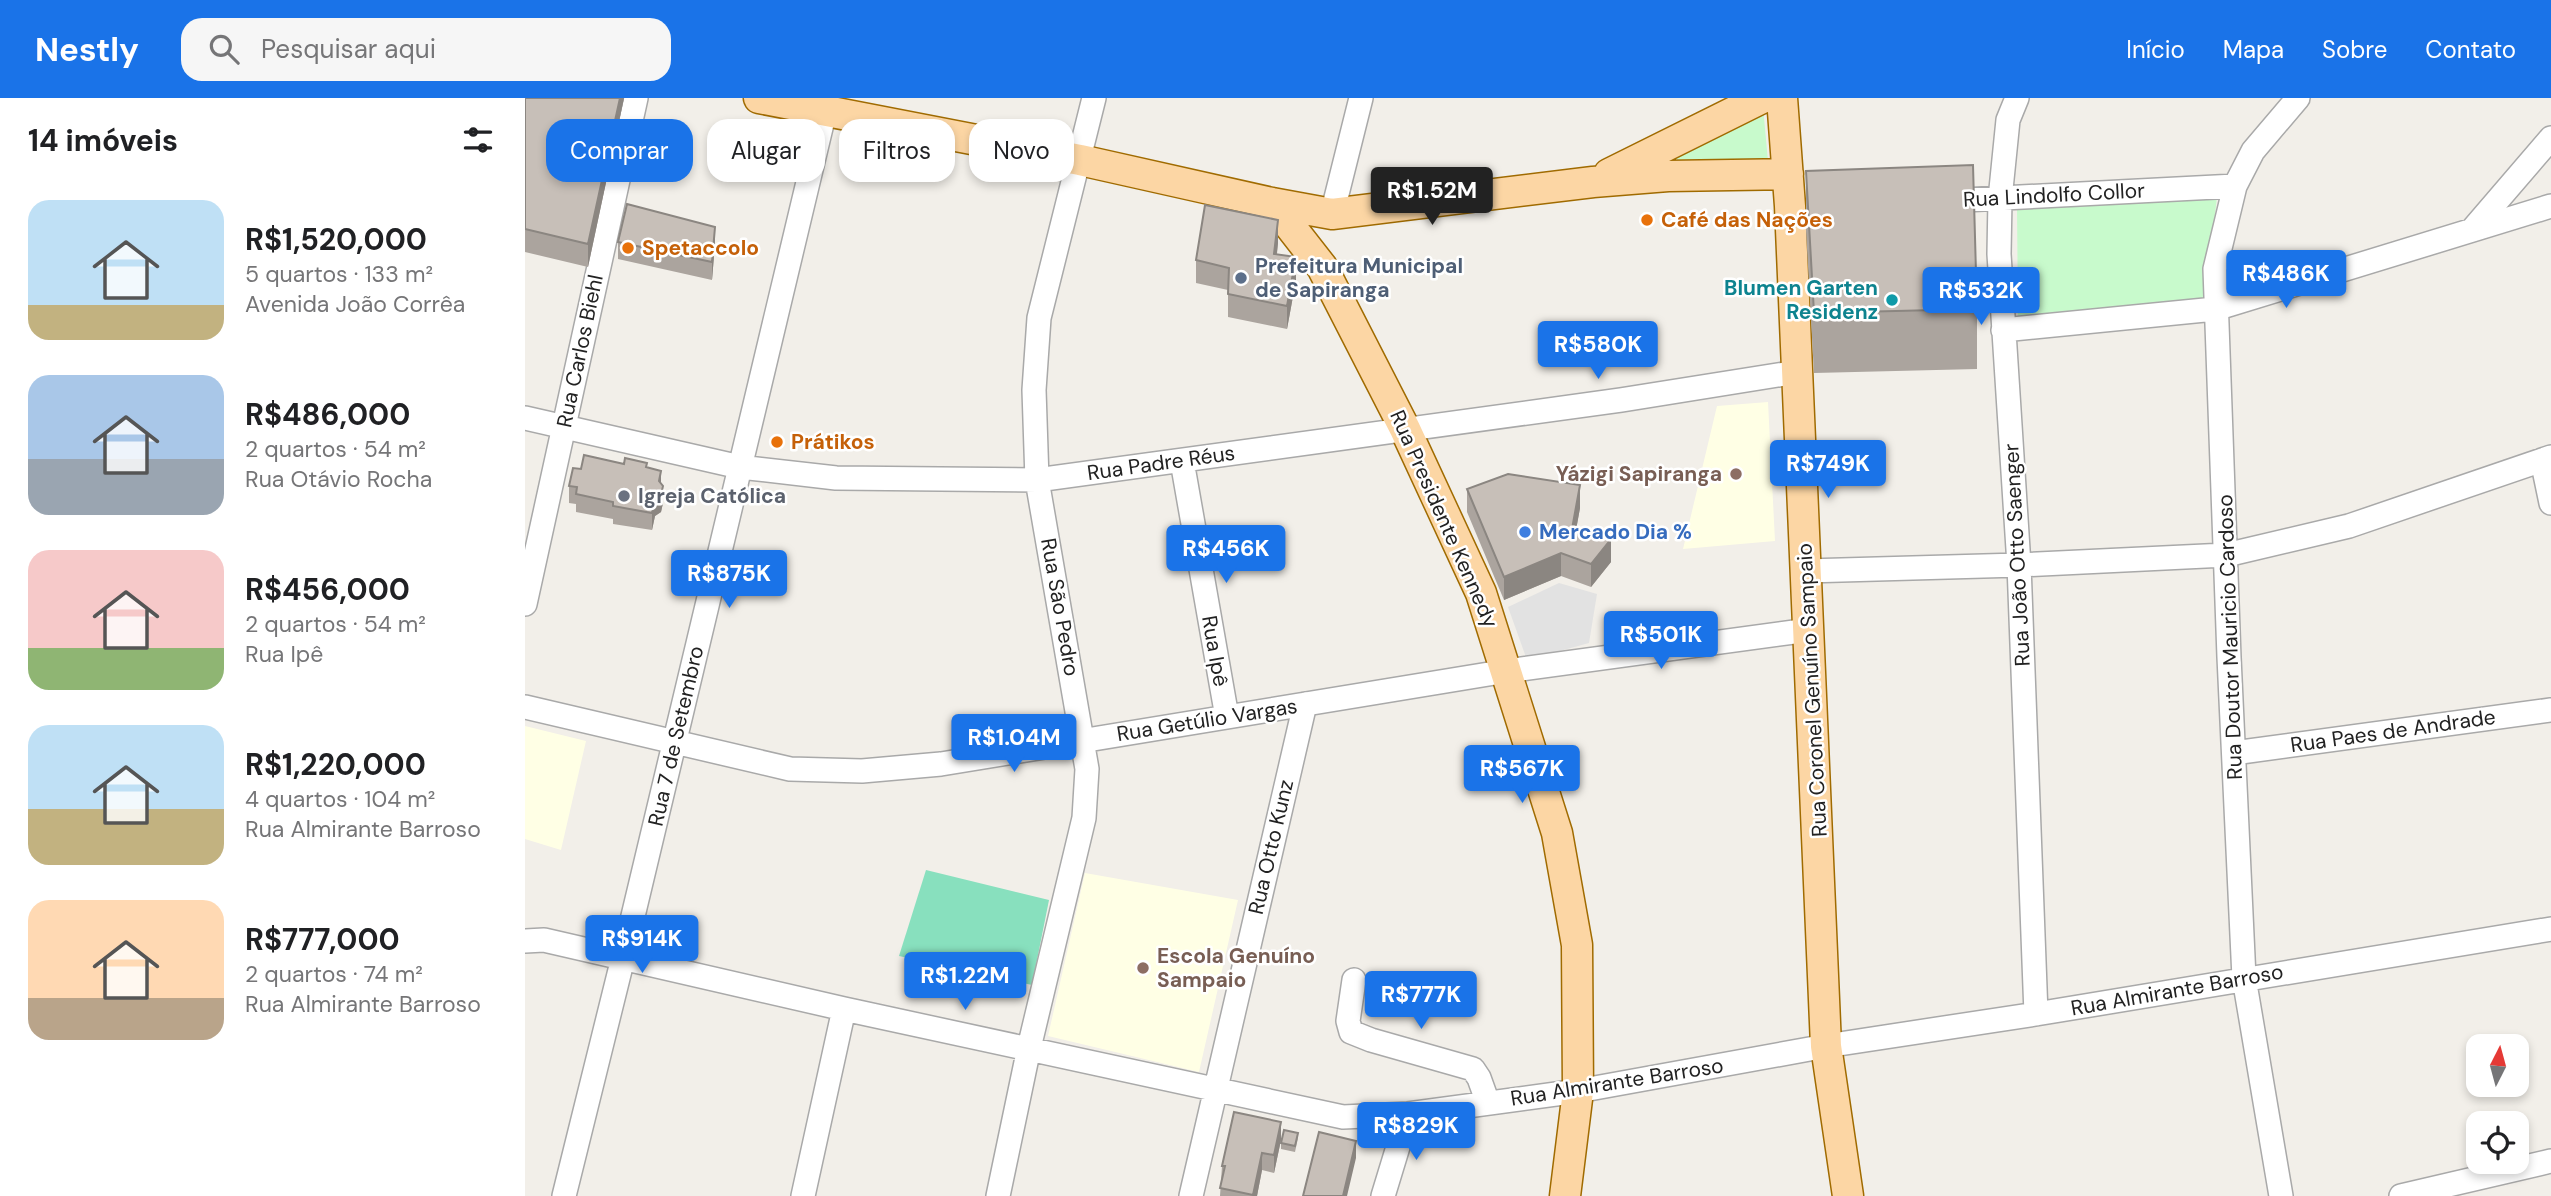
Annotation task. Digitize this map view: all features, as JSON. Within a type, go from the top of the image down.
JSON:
[{"type":"main road","points":[[759,98],[837,108],[1332,214],[1593,182],[1665,162],[1762,98]]},
{"type":"main road","name":"Rua Coronel Genuíno Sampaio","points":[[1782,98],[1789,174],[1803,205],[1797,372],[1826,1046],[1848,1196]]},
{"type":"main road","points":[[1665,162],[1789,174]]},
{"type":"main road","name":"Rua Presidente Kennedy","points":[[1272,203],[1322,267],[1405,429],[1481,593],[1557,833],[1577,944],[1579,1091],[1565,1196]]},
{"type":"main road","points":[[1322,267],[1332,214]]},
{"type":"street","name":"Rua Carlos Biehl","points":[[525,604],[636,98]]},
{"type":"street","name":"Rua São Pedro","points":[[998,1196],[1029,1048],[1084,818],[1087,769],[1084,740],[1037,480],[1034,390],[1039,318],[1094,98]]},
{"type":"street","points":[[1332,214],[1361,98]]},
{"type":"street","name":"Rua João Otto Saenger","points":[[2017,98],[2008,120],[2000,199],[1999,254],[2019,565],[2036,1014]]},
{"type":"street","name":"Rua Doutor Mauricio Cardoso","points":[[2281,1196],[2243,978],[2215,269],[2235,186],[2253,151],[2298,98]]},
{"type":"street","name":"Rua 7 de Setembro","points":[[564,1196],[740,467],[837,108]]},
{"type":"street","points":[[2472,230],[2551,138]]},
{"type":"street","name":"Rua Lindolfo Collor","points":[[1921,202],[2235,186]]},
{"type":"street","points":[[2004,330],[2215,309],[2551,206]]},
{"type":"street","name":"Rua Padre Réus","points":[[525,418],[740,467],[836,478],[1037,480],[1621,400],[1797,372]]},
{"type":"street","points":[[1806,571],[2019,565],[2226,555],[2349,526],[2546,458],[2551,503]]},
{"type":"street","name":"Rua Ipê","points":[[1182,461],[1227,717]]},
{"type":"street","name":"Rua Getúlio Vargas","points":[[525,707],[790,769],[862,771],[941,764],[1507,671],[1809,630]]},
{"type":"street","name":"Rua Otto Kunz","points":[[1191,1196],[1305,704]]},
{"type":"street","name":"Rua Paes de Andrade","points":[[2234,753],[2551,710]]},
{"type":"street","name":"Rua Almirante Barroso","points":[[525,941],[544,940],[844,1009],[1343,1117],[1408,1114],[1579,1091],[1826,1046],[2551,929]]},
{"type":"street","points":[[1354,980],[1348,1021],[1351,1032],[1473,1069],[1488,1103]]},
{"type":"street","points":[[803,1196],[844,1009]]},
{"type":"street","points":[[1383,1196],[1408,1114]]},
{"type":"street","points":[[2402,1196],[2551,1161]]},
{"type":"shaded area","name":"Yázigi Sapiranga","points":[[1768,402],[1775,541],[1683,549],[1717,406]]},
{"type":"shaded area","points":[[1559,583],[1597,594],[1589,643],[1527,660],[1508,607]]},
{"type":"shaded area","points":[[525,726],[586,741],[561,850],[525,839]]},
{"type":"shaded area","name":"Escola Genuíno Sampaio","points":[[1085,873],[1238,900],[1199,1072],[1048,1036]]},
{"type":"green space","points":[[1763,107],[1768,161],[1675,167],[1675,152]]},
{"type":"green space","points":[[2217,197],[2205,300],[2018,317],[2017,206]]},
{"type":"green space","points":[[926,870],[1049,900],[1032,985],[899,956]]},
{"type":"building","points":[[525,98],[620,98],[615,119],[546,119],[546,182],[602,182],[588,244],[525,229]]},
{"type":"building","points":[[1973,165],[1977,309],[1814,313],[1806,171]]},
{"type":"building","points":[[627,204],[715,227],[712,262],[618,242]]},
{"type":"building","name":"Prefeitura Municipal de Sapiranga","points":[[1205,205],[1278,220],[1274,254],[1296,257],[1287,306],[1228,294],[1229,268],[1196,260]]},
{"type":"building","points":[[584,455],[624,464],[625,458],[647,463],[646,467],[661,471],[659,481],[663,486],[661,495],[655,499],[652,513],[613,506],[613,502],[576,494],[577,487],[569,486],[573,468],[581,469]]},
{"type":"building","name":"Mercado Dia %","points":[[1508,474],[1580,485],[1572,529],[1611,539],[1591,564],[1561,553],[1504,577],[1467,489]]},
{"type":"building","points":[[1234,1112],[1281,1122],[1274,1155],[1262,1153],[1253,1195],[1220,1188]]},
{"type":"building","points":[[1284,1130],[1298,1133],[1295,1146],[1281,1143]]},
{"type":"building","points":[[1319,1132],[1356,1141],[1343,1196],[1303,1196]]},
{"type":"place","name":"Café das Nações","points":[[1647,220]]},
{"type":"place","name":"Spetaccolo","points":[[628,248]]},
{"type":"place","name":"Prefeitura Municipal de Sapiranga","points":[[1241,278]]},
{"type":"place","name":"Blumen Garten Residenz","points":[[1892,300]]},
{"type":"place","name":"Prátikos","points":[[777,442]]},
{"type":"place","name":"Yázigi Sapiranga","points":[[1736,474]]},
{"type":"place","name":"Igreja Católica","points":[[624,496]]},
{"type":"place","name":"Mercado Dia %","points":[[1525,532]]},
{"type":"place","name":"Escola Genuíno Sampaio","points":[[1143,968]]}]
